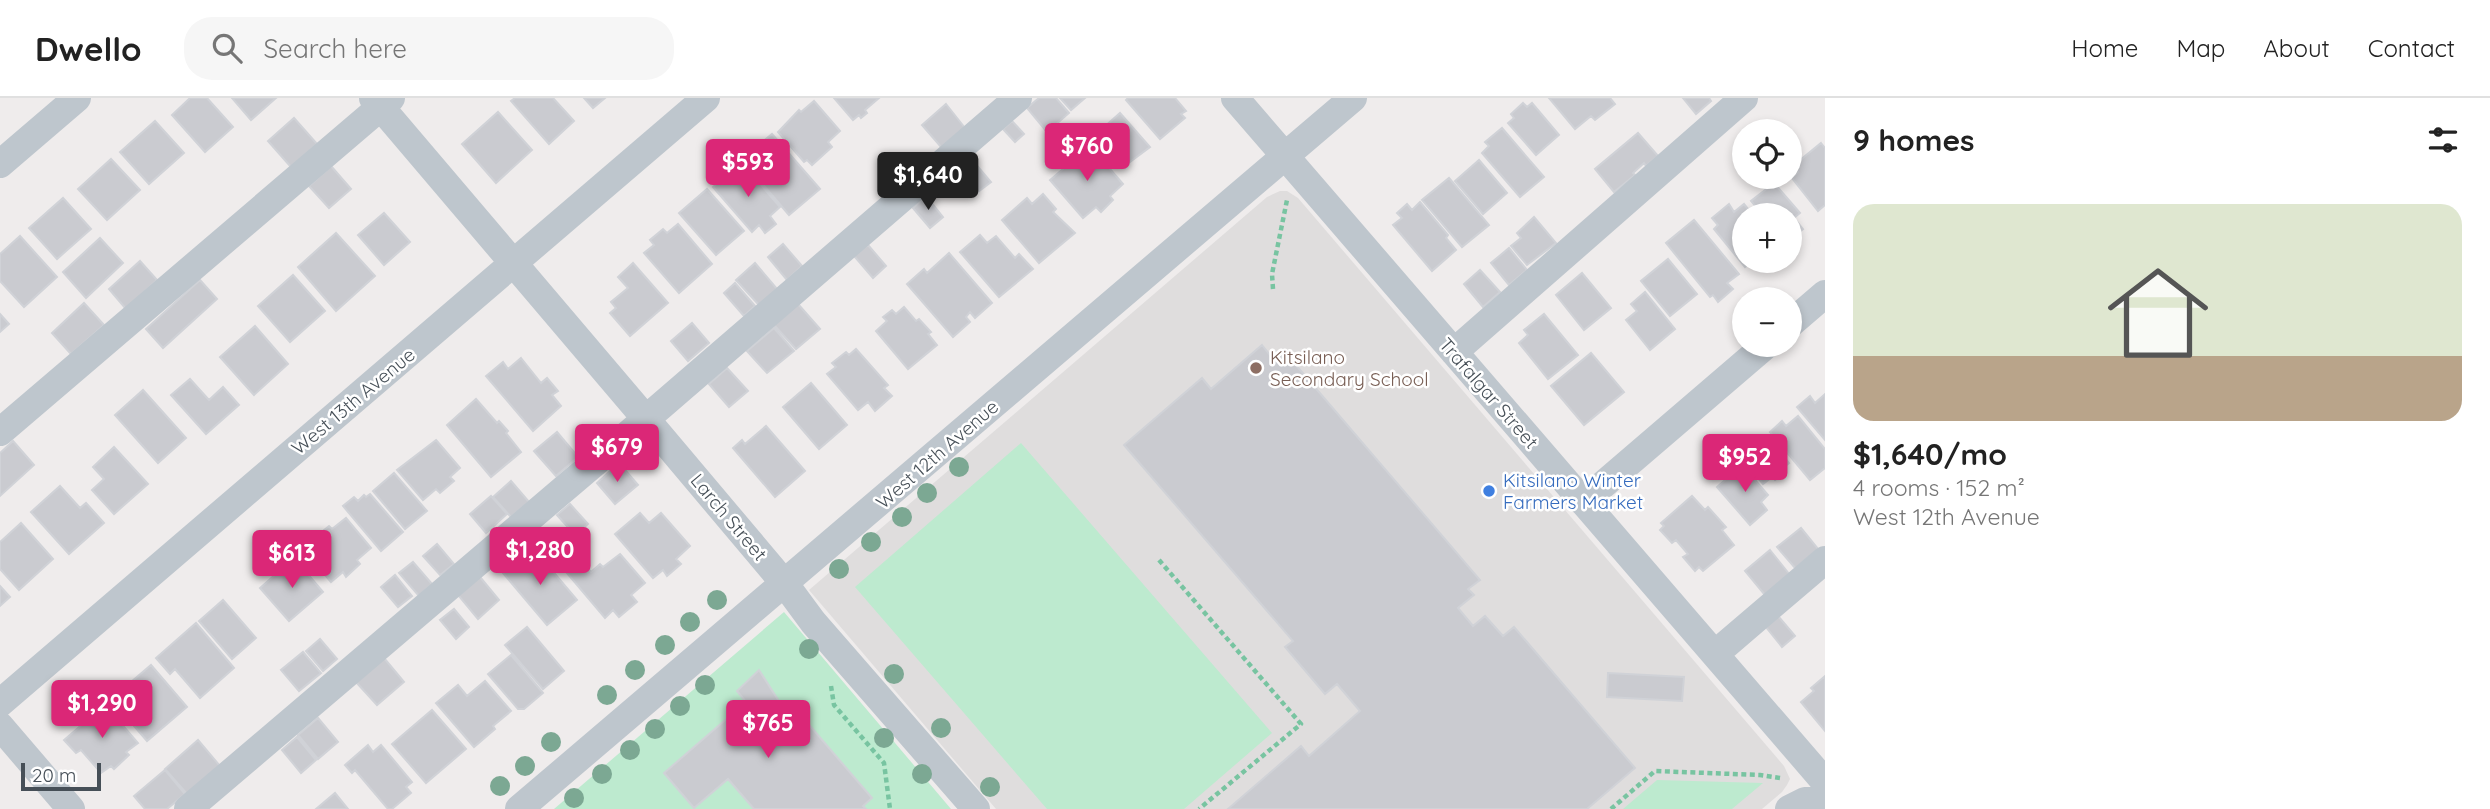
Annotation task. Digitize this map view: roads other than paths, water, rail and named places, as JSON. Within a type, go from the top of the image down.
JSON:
[{"type":"street","points":[[0,164],[77,98]]},
{"type":"street","name":"West 13th Avenue","points":[[0,703],[706,98]]},
{"type":"street","points":[[188,809],[1018,98]]},
{"type":"street","name":"Trafalgar Street","points":[[1236,98],[1825,782]]},
{"type":"street","name":"West 12th Avenue","points":[[519,809],[1353,98]]},
{"type":"street","points":[[1454,352],[1744,98]]},
{"type":"street","points":[[0,432],[382,101]]},
{"type":"street","name":"Larch Street","points":[[382,101],[514,264],[646,418],[829,640],[976,809]]},
{"type":"street","points":[[1802,314],[1825,294]]},
{"type":"street","points":[[1583,502],[1752,357]]},
{"type":"street","points":[[1715,654],[1825,560]]},
{"type":"street","points":[[0,726],[72,809]]},
{"type":"street","points":[[1789,809],[1805,801],[1825,798]]},
{"type":"place","name":"Kitsilano Secondary School","points":[[1256,368]]},
{"type":"place","name":"Kitsilano Winter Farmers Market","points":[[1489,491]]}]
